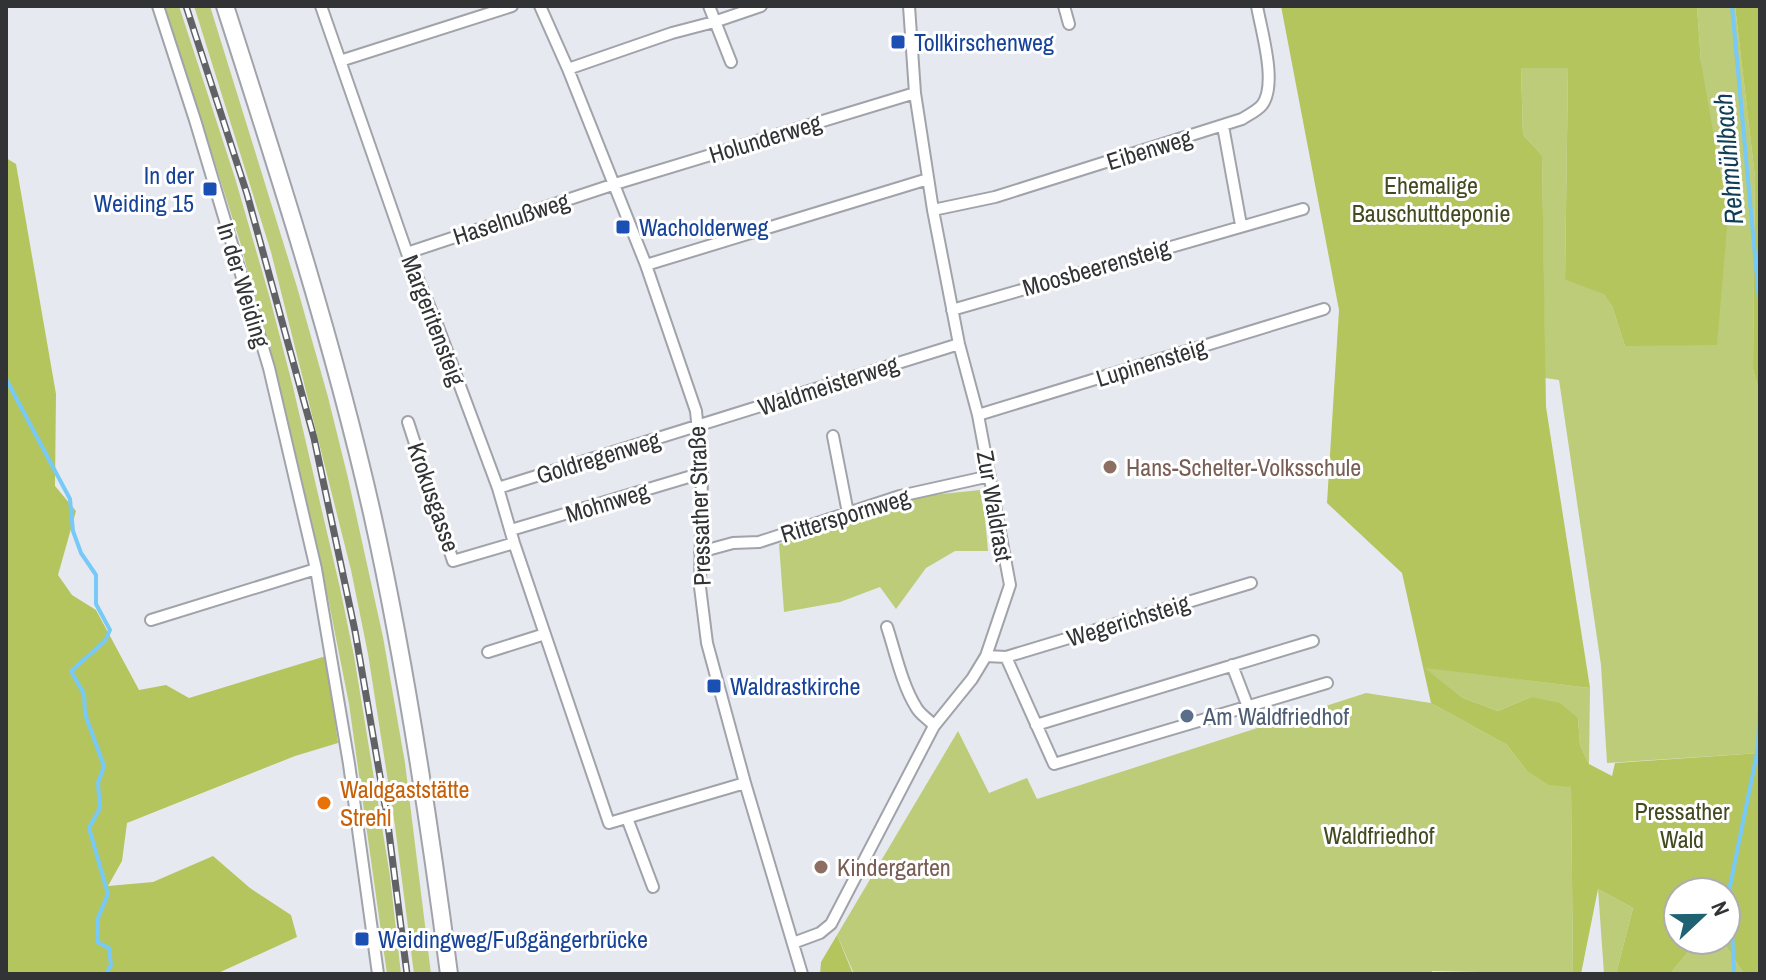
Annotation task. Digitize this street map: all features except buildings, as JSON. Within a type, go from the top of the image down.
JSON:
[{"type":"main road","points":[[225,6],[313,288],[372,513],[422,772],[449,974]]},
{"type":"street","name":"In der Weiding","points":[[158,6],[269,368],[316,569],[349,764],[378,974]]},
{"type":"street","name":"Margeritensteig","points":[[321,6],[407,253],[498,488],[609,823],[627,818]]},
{"type":"street","points":[[340,61],[512,6]]},
{"type":"street","name":"Pressather Straße","points":[[540,6],[615,184],[689,385],[698,426],[702,473],[700,587],[707,643],[802,974]]},
{"type":"street","points":[[709,6],[731,62]]},
{"type":"street","points":[[568,69],[761,6]]},
{"type":"street","name":"Zur Waldrast","points":[[793,943],[820,933],[831,924],[934,726],[972,679],[986,656],[1010,585],[978,415],[959,344],[933,210],[915,93],[909,6]]},
{"type":"street","points":[[1064,6],[1069,24]]},
{"type":"street","name":"Eibenweg","points":[[933,210],[995,197],[1223,126],[1255,111],[1263,104],[1269,89],[1257,6]]},
{"type":"street","name":"Holunderweg","points":[[615,184],[915,93]]},
{"type":"street","points":[[1223,126],[1241,225]]},
{"type":"street","points":[[646,265],[928,179]]},
{"type":"street","name":"Haselnußweg","points":[[407,253],[615,184]]},
{"type":"street","name":"Moosbeerensteig","points":[[952,310],[1303,209]]},
{"type":"street","name":"Lupinensteig","points":[[978,415],[1324,309]]},
{"type":"street","name":"Waldmeisterweg","points":[[698,426],[959,344]]},
{"type":"street","name":"Krokusgasse","points":[[408,422],[453,561],[514,543]]},
{"type":"street","name":"Goldregenweg","points":[[498,488],[698,426]]},
{"type":"street","points":[[833,436],[848,513]]},
{"type":"street","name":"Mohnweg","points":[[511,530],[702,473]]},
{"type":"street","name":"Ritterspornweg","points":[[700,552],[733,543],[759,542],[900,496],[990,476]]},
{"type":"street","points":[[151,620],[316,569]]},
{"type":"street","name":"Wegerichsteig","points":[[1006,657],[1251,583]]},
{"type":"street","points":[[887,627],[917,709],[934,726]]},
{"type":"street","points":[[488,652],[545,634]]},
{"type":"street","points":[[1036,725],[1313,641]]},
{"type":"street","points":[[986,656],[1006,657],[1054,764],[1327,683]]},
{"type":"street","points":[[1232,665],[1248,707]]},
{"type":"street","points":[[653,887],[627,818],[745,783]]},
{"type":"green space","points":[[165,6],[179,6],[235,178],[293,387],[354,656],[390,876],[401,974],[387,974],[349,704],[296,462],[241,245]]},
{"type":"green space","points":[[194,6],[210,6],[297,287],[348,478],[383,637],[405,763],[431,974],[414,974],[395,826],[368,654],[351,570],[271,252]]},
{"type":"green space","name":"Ehemalige Bauschuttdeponie","points":[[1281,6],[1697,6],[1701,63],[1728,216],[1717,345],[1625,346],[1612,306],[1604,294],[1565,280],[1568,68],[1521,68],[1523,135],[1542,155],[1546,407],[1590,688],[1425,668],[1463,698],[1498,711],[1531,697],[1560,703],[1578,718],[1580,745],[1589,764],[1612,776],[1615,763],[1760,753],[1760,974],[1744,974],[1732,956],[1742,956],[1742,876],[1662,876],[1662,956],[1685,956],[1670,974],[1616,974],[1633,908],[1598,889],[1581,974],[1573,974],[1571,787],[1549,785],[1526,770],[1507,745],[1431,703],[1402,573],[1327,503],[1339,310]]},
{"type":"green space","points":[[1697,6],[1735,6],[1755,177],[1753,369],[1760,395],[1760,753],[1607,763],[1601,665],[1559,380],[1545,378],[1542,155],[1523,135],[1521,68],[1568,68],[1565,280],[1604,293],[1612,306],[1625,346],[1701,63]]},
{"type":"green space","points":[[1735,6],[1760,6],[1760,395],[1753,369],[1755,177]]},
{"type":"green space","points":[[6,158],[16,164],[56,394],[55,486],[76,511],[58,575],[72,595],[96,610],[139,690],[166,685],[189,698],[326,656],[338,743],[295,756],[127,823],[122,861],[108,886],[153,882],[213,856],[250,888],[291,915],[297,937],[216,974],[6,974]]},
{"type":"green space","points":[[980,490],[988,551],[955,551],[926,568],[896,609],[880,587],[840,602],[784,612],[779,544],[887,506],[932,495]]},
{"type":"green space","points":[[1423,667],[1590,688],[1589,764],[1580,745],[1578,718],[1531,697],[1498,711],[1463,698]]},
{"type":"green space","name":"Waldfriedhof","points":[[1366,693],[1431,703],[1507,745],[1526,770],[1571,787],[1573,974],[1432,971],[1431,974],[854,974],[837,935],[958,731],[989,793],[1027,778],[1037,799]]},
{"type":"green space","points":[[1598,889],[1633,908],[1616,974],[1604,974]]},
{"type":"green space","points":[[837,935],[853,974],[820,974],[821,962]]},
{"type":"green space","points":[[1685,956],[1732,956],[1744,974],[1670,974]]},
{"type":"waterway","name":"Rehmühlbach","points":[[1732,6],[1760,310]]},
{"type":"waterway","points":[[6,379],[70,499],[73,531],[81,553],[96,575],[96,604],[110,630],[105,641],[71,671],[84,694],[85,714],[104,766],[98,783],[100,808],[89,828],[108,894],[98,918],[97,942],[109,948],[111,965],[106,974]]},
{"type":"waterway","name":"Rehmühlbach","points":[[1734,974],[1730,886],[1758,748],[1760,692]]},
{"type":"railway","points":[[186,6],[247,194],[314,438],[355,631],[387,817],[407,974]]},
{"type":"place","name":"Tollkirschenweg","points":[[898,42]]},
{"type":"place","name":"In der Weiding 15","points":[[210,189]]},
{"type":"place","name":"Wacholderweg","points":[[623,227]]},
{"type":"place","name":"Hans-Schelter-Volksschule","points":[[1110,467]]},
{"type":"place","name":"Waldrastkirche","points":[[714,686]]},
{"type":"place","name":"Am Waldfriedhof","points":[[1187,716]]},
{"type":"place","name":"Waldgaststätte Strehl","points":[[324,803]]},
{"type":"place","name":"Kindergarten","points":[[821,867]]},
{"type":"place","name":"Weidingweg/Fußgängerbrücke","points":[[362,939]]},
{"type":"park label","name":"Pressather Wald","points":[[1682,825]]}]
